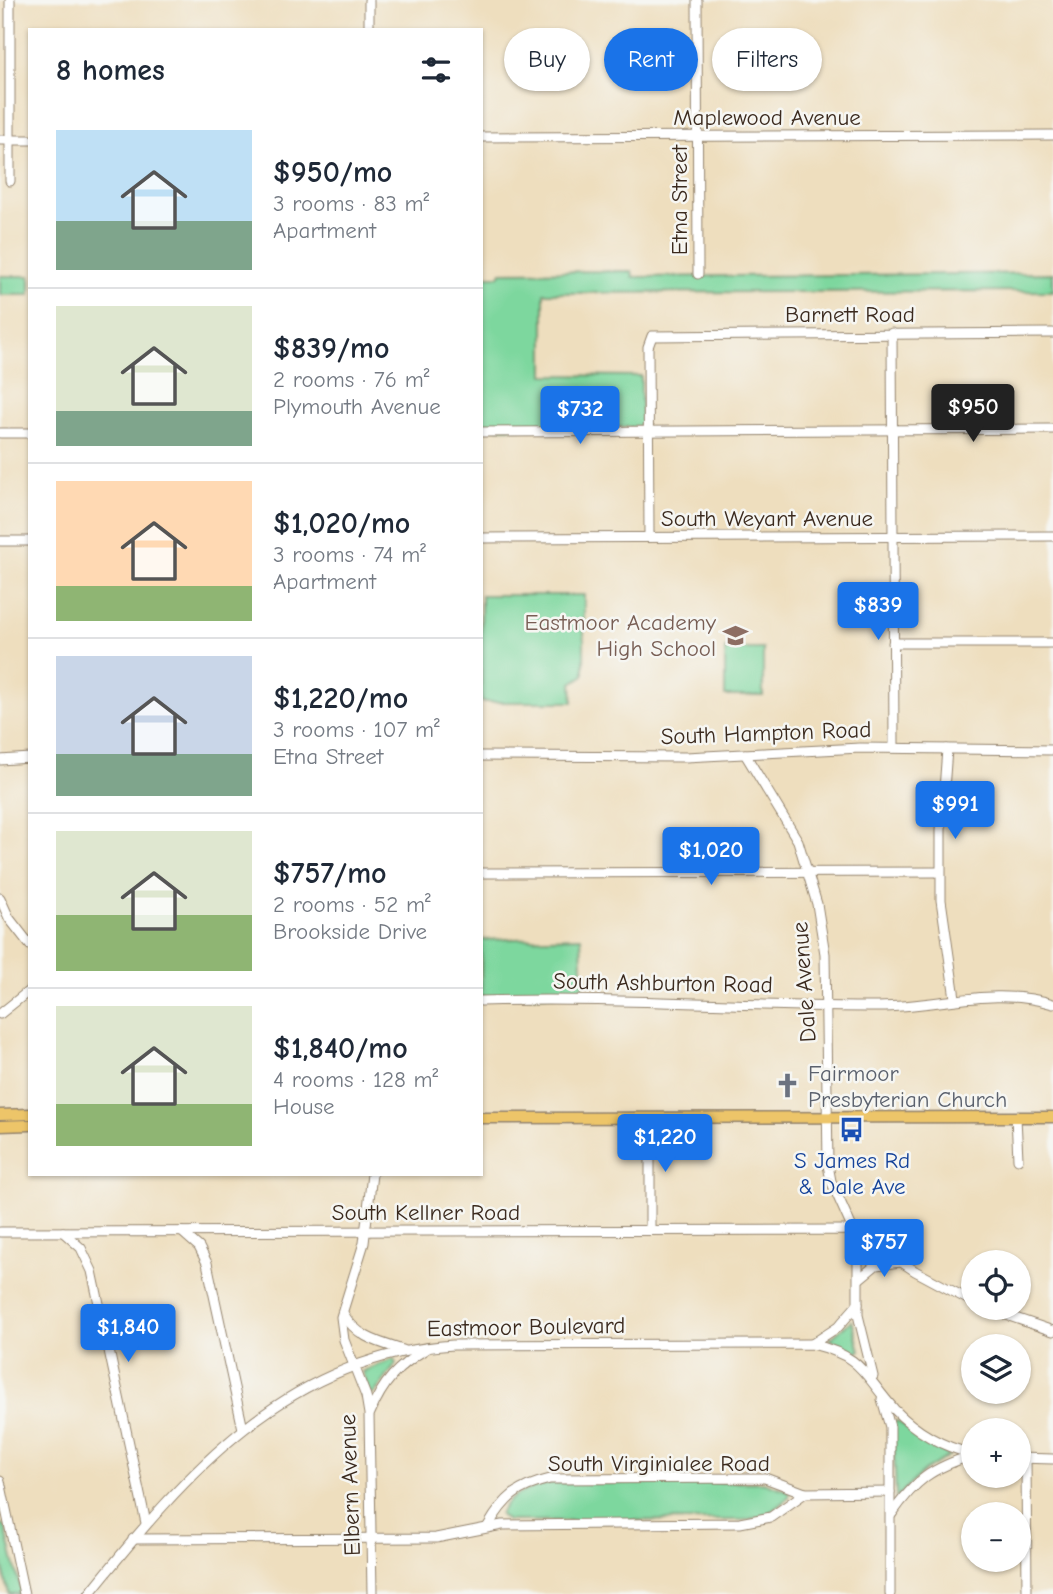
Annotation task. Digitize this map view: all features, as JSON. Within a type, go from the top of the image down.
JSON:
[{"type":"main road","points":[[0,1115],[28,1114]]},
{"type":"main road","points":[[483,1118],[1053,1117]]},
{"type":"main road","points":[[0,1126],[28,1125]]},
{"type":"street","points":[[10,0],[5,140],[10,181]]},
{"type":"street","points":[[369,0],[369,28]]},
{"type":"street","name":"Etna Street","points":[[697,0],[698,274]]},
{"type":"street","name":"Maplewood Avenue","points":[[483,137],[1053,135]]},
{"type":"street","points":[[5,140],[28,140]]},
{"type":"street","points":[[892,333],[894,747]]},
{"type":"street","name":"Barnett Road","points":[[648,431],[650,339],[656,334],[1053,333]]},
{"type":"street","points":[[483,432],[1053,429]]},
{"type":"street","points":[[648,431],[649,537]]},
{"type":"street","points":[[0,433],[28,433]]},
{"type":"street","name":"South Weyant Avenue","points":[[483,538],[1053,536]]},
{"type":"street","points":[[0,541],[28,541]]},
{"type":"street","points":[[893,643],[1053,643]]},
{"type":"street","name":"South Hampton Road","points":[[483,756],[686,757],[894,747],[1053,750]]},
{"type":"street","points":[[947,749],[940,872],[944,938],[955,998]]},
{"type":"street","name":"Dale Avenue","points":[[744,754],[787,818],[809,872],[823,939],[827,1005],[826,1148],[831,1181],[853,1230],[859,1279],[860,1329],[890,1427],[890,1593]]},
{"type":"street","points":[[0,760],[28,758]]},
{"type":"street","points":[[483,873],[940,872]]},
{"type":"street","points":[[0,898],[9,918],[28,942]]},
{"type":"street","points":[[0,1014],[28,992]]},
{"type":"street","name":"South Ashburton Road","points":[[483,1001],[660,1000],[880,1007],[1004,995],[1053,1004]]},
{"type":"street","points":[[1016,1117],[1018,1159]]},
{"type":"street","points":[[650,1118],[650,1230]]},
{"type":"street","name":"Elbern Avenue","points":[[372,1176],[366,1231],[342,1311],[344,1340],[369,1414],[372,1594]]},
{"type":"street","points":[[853,1230],[901,1262],[961,1295]]},
{"type":"street","name":"South Kellner Road","points":[[0,1232],[853,1230]]},
{"type":"street","points":[[63,1232],[81,1248],[92,1270],[146,1523]]},
{"type":"street","points":[[182,1232],[199,1247],[207,1263],[243,1429]]},
{"type":"street","points":[[859,1279],[876,1265],[901,1262]]},
{"type":"street","points":[[812,1344],[838,1326],[858,1304]]},
{"type":"street","points":[[342,1311],[349,1324],[360,1334],[404,1350]]},
{"type":"street","points":[[1021,1320],[1053,1331]]},
{"type":"street","name":"Eastmoor Boulevard","points":[[89,1594],[146,1523],[202,1463],[243,1429],[282,1403],[354,1365],[404,1350],[430,1346],[812,1344],[847,1356],[863,1368],[895,1410],[928,1437],[961,1449]]},
{"type":"street","points":[[369,1414],[386,1380],[405,1362],[430,1346]]},
{"type":"street","points":[[890,1516],[912,1487],[927,1473],[961,1459]]},
{"type":"street","points":[[1031,1459],[1053,1459]]},
{"type":"street","name":"South Virginialee Road","points":[[488,1526],[499,1507],[512,1494],[527,1484],[551,1479],[765,1478],[805,1493],[890,1492]]},
{"type":"street","points":[[0,1481],[24,1594]]},
{"type":"street","points":[[1023,1488],[1027,1594]]},
{"type":"street","name":"South Virginialee Road","points":[[133,1539],[451,1537],[488,1526],[753,1522],[771,1517],[805,1493]]},
{"type":"green space","points":[[632,271],[633,277],[1053,273],[1053,291],[544,293],[544,375],[641,376],[641,424],[636,427],[483,428],[483,276],[499,276],[501,272]]},
{"type":"green space","points":[[0,276],[28,276],[28,295],[0,295]]},
{"type":"green space","points":[[483,595],[584,595],[584,675],[572,683],[573,702],[483,702]]},
{"type":"green space","points":[[725,649],[763,649],[763,696],[725,696]]},
{"type":"green space","points":[[581,937],[583,994],[483,997],[483,940]]},
{"type":"green space","points":[[852,1320],[860,1351],[856,1353],[830,1339]]},
{"type":"green space","points":[[394,1359],[396,1364],[374,1394],[369,1394],[363,1371]]},
{"type":"green space","points":[[897,1421],[949,1456],[924,1471],[896,1498],[893,1424]]},
{"type":"green space","points":[[763,1482],[789,1491],[789,1497],[767,1515],[746,1520],[507,1521],[500,1515],[514,1497],[529,1489],[553,1483]]},
{"type":"green space","points":[[0,1524],[5,1527],[22,1594],[9,1594],[0,1553]]},
{"type":"place","name":"Eastmoor Academy High School","points":[[736,635]]},
{"type":"place","name":"Fairmoor Presbyterian Church","points":[[788,1086]]},
{"type":"place","name":"S James Rd & Dale Ave","points":[[852,1130]]}]
